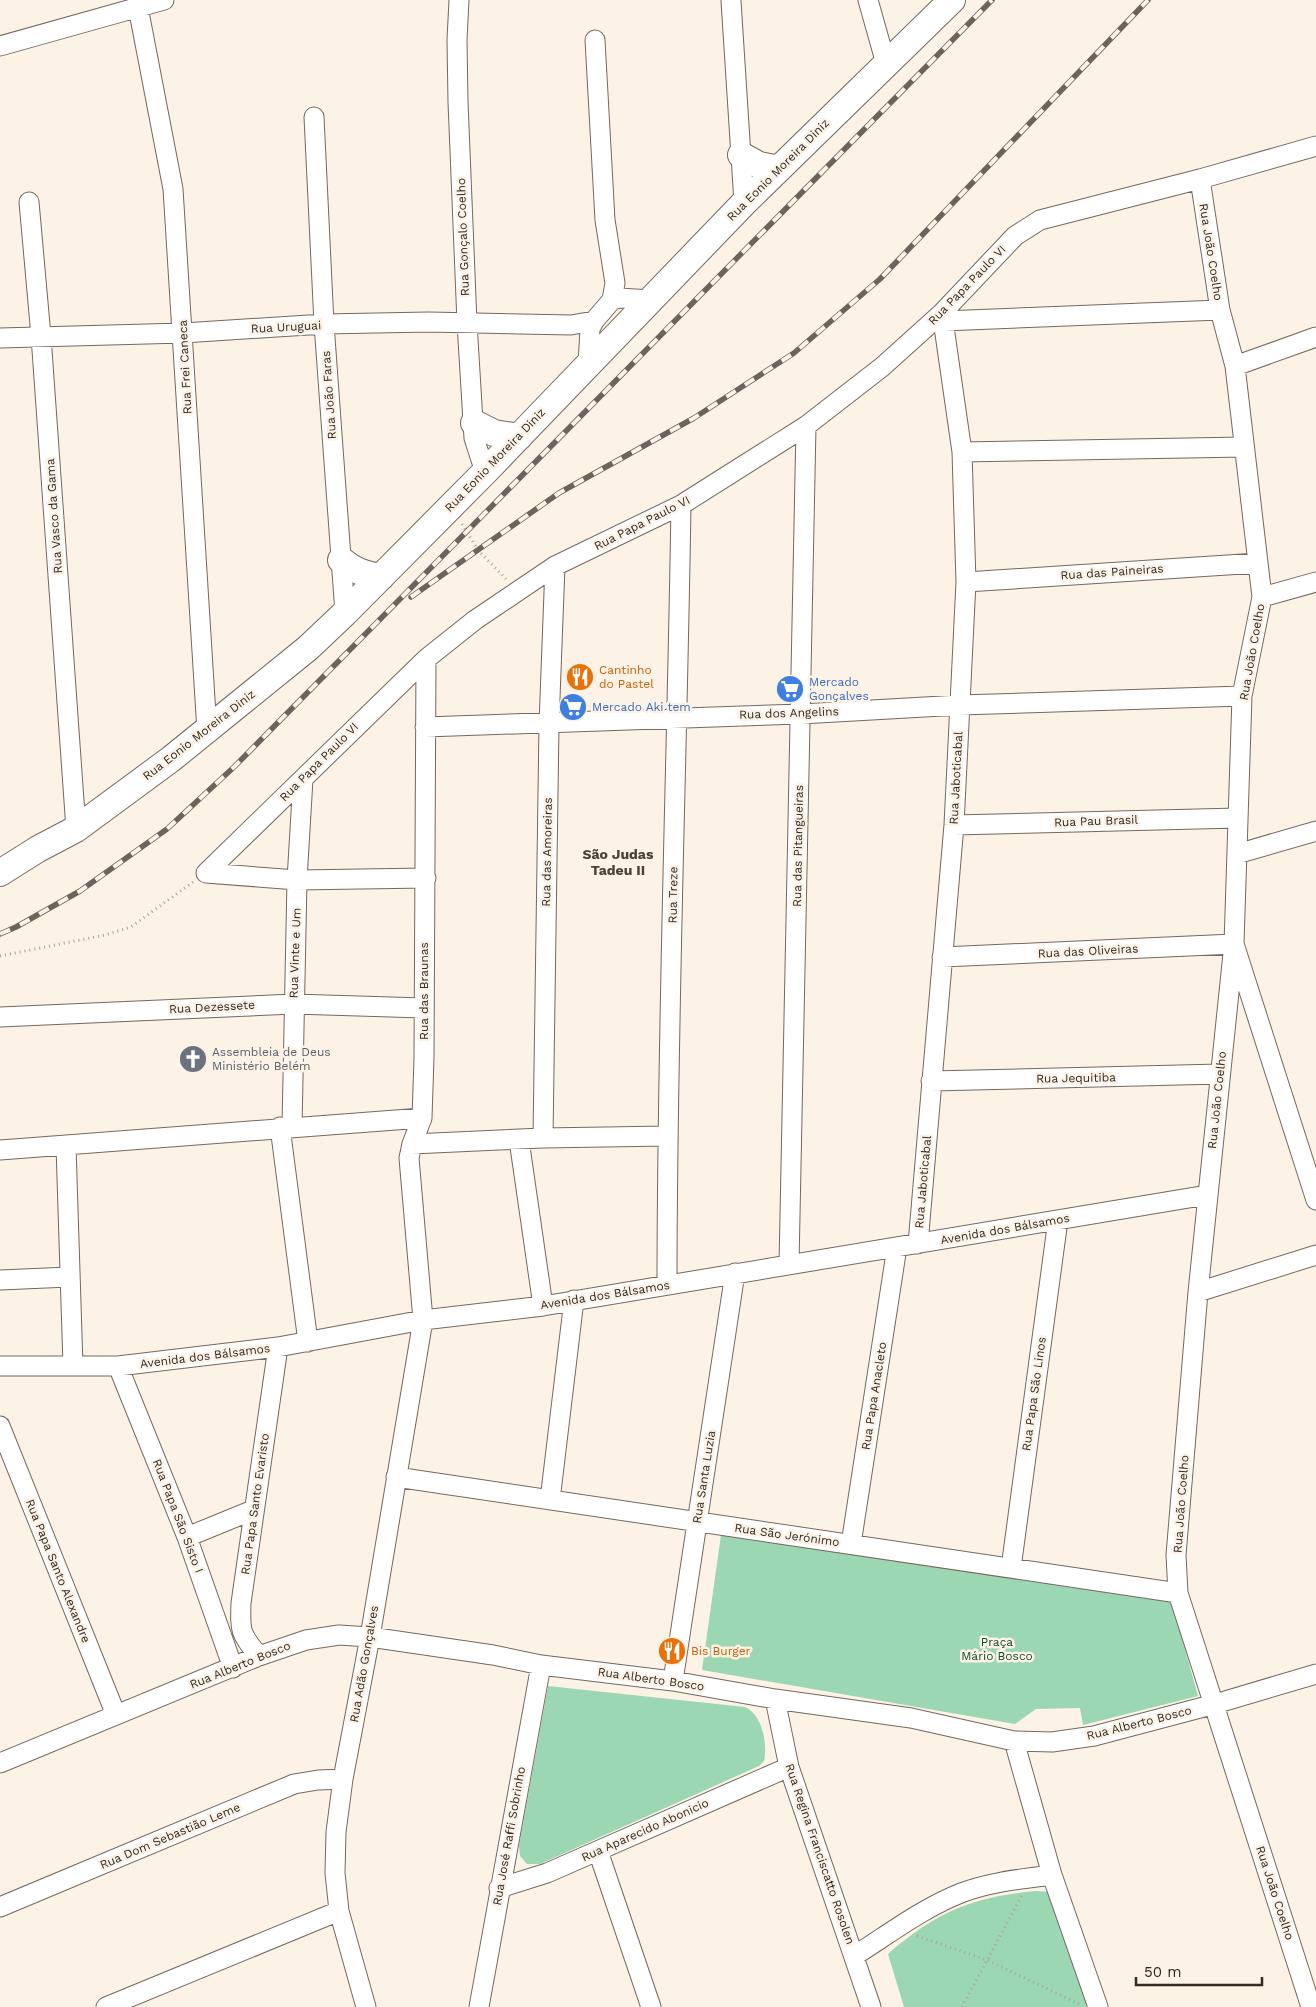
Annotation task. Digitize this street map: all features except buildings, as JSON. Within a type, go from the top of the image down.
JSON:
[{"type":"main road","name":"Rua Eonio Moreira Diniz","points":[[0,873],[38,849],[76,829],[171,760],[308,648],[485,472],[588,364],[626,296],[744,203],[952,0]]},
{"type":"main road","points":[[741,156],[759,165],[779,169]]},
{"type":"main road","points":[[474,423],[494,433],[519,437]]},
{"type":"main road","points":[[341,560],[358,572],[381,577]]},
{"type":"street","points":[[0,46],[164,0]]},
{"type":"street","name":"Rua Gonçalo Coelho","points":[[459,0],[457,40],[458,102],[467,323],[474,438],[485,472]]},
{"type":"street","points":[[868,0],[886,64]]},
{"type":"street","points":[[731,1],[744,203]]},
{"type":"street","name":"Rua Frei Caneca","points":[[138,7],[173,189],[207,731]]},
{"type":"street","points":[[588,364],[592,327],[626,296],[605,220],[595,40]]},
{"type":"street","name":"Rua João Faras","points":[[314,117],[324,324],[345,613]]},
{"type":"street","name":"Rua Papa Paulo VI","points":[[206,873],[426,659],[475,620],[555,566],[681,505],[806,426],[942,317],[1014,236],[1040,220],[1200,179],[1316,146]]},
{"type":"street","name":"Rua João Coelho","points":[[1200,179],[1220,310],[1235,366],[1262,597],[1242,696],[1234,944],[1198,1292],[1176,1555],[1178,1593],[1312,2007]]},
{"type":"street","name":"Rua Vasco da Gama","points":[[29,202],[41,336],[76,829]]},
{"type":"street","points":[[942,317],[1220,310]]},
{"type":"street","name":"Rua Jaboticabal","points":[[918,1244],[954,825],[966,582],[962,452],[942,317]]},
{"type":"street","name":"Rua Uruguai","points":[[0,338],[183,333],[324,324],[467,323],[592,327]]},
{"type":"street","points":[[1235,366],[1316,337]]},
{"type":"street","name":"Rua das Pitangueiras","points":[[789,1265],[806,426]]},
{"type":"street","points":[[962,452],[1244,447]]},
{"type":"street","name":"Rua Treze","points":[[667,1285],[667,1136],[678,717],[681,505]]},
{"type":"street","name":"Rua das Paineiras","points":[[966,582],[1258,563]]},
{"type":"street","name":"Rua das Amoreiras","points":[[543,1138],[549,724],[555,566]]},
{"type":"street","points":[[1262,597],[1316,582]]},
{"type":"street","name":"Rua das Braunas","points":[[423,1320],[409,1158],[422,1118],[426,878],[426,659]]},
{"type":"street","name":"Rua dos Angelins","points":[[425,727],[549,724],[678,717],[801,714],[960,705],[1242,696]]},
{"type":"street","name":"Rua Vinte e Um","points":[[303,779],[297,880],[294,1004],[286,1127],[308,1342]]},
{"type":"street","name":"Rua Pau Brasil","points":[[954,825],[1238,818]]},
{"type":"street","points":[[1237,854],[1316,831]]},
{"type":"street","points":[[206,873],[297,880],[426,878]]},
{"type":"street","points":[[1234,944],[1316,1200]]},
{"type":"street","name":"Rua das Oliveiras","points":[[942,957],[1234,944]]},
{"type":"street","name":"Rua Dezessete","points":[[0,1017],[294,1004],[423,1008]]},
{"type":"street","name":"Rua Jequitiba","points":[[932,1081],[1220,1074]]},
{"type":"street","points":[[0,1150],[422,1118]]},
{"type":"street","points":[[412,1144],[543,1138],[667,1136]]},
{"type":"street","points":[[519,1140],[543,1306]]},
{"type":"street","points":[[66,1146],[73,1366]]},
{"type":"street","name":"Avenida dos Bálsamos","points":[[0,1366],[118,1366],[278,1347],[423,1320],[543,1306],[1207,1195]]},
{"type":"street","name":"Rua Papa São Linos","points":[[1011,1568],[1058,1220]]},
{"type":"street","name":"Rua Papa Anacleto","points":[[851,1544],[898,1248]]},
{"type":"street","points":[[1198,1292],[1316,1255]]},
{"type":"street","name":"Rua Santa Luzia","points":[[673,1681],[735,1274]]},
{"type":"street","points":[[0,1280],[69,1277]]},
{"type":"street","points":[[550,1500],[574,1300]]},
{"type":"street","name":"Rua Adão Gonçalves","points":[[366,2007],[339,1910],[334,1873],[336,1832],[342,1779],[370,1637],[423,1320]]},
{"type":"street","name":"Rua Papa Santo Evaristo","points":[[259,1656],[242,1635],[240,1626],[241,1603],[278,1347]]},
{"type":"street","name":"Rua Papa São Sisto I","points":[[118,1366],[187,1537],[233,1668]]},
{"type":"street","name":"Rua Papa Santo Alexandre","points":[[0,1426],[116,1715]]},
{"type":"street","name":"Rua São Jerónimo","points":[[396,1477],[1178,1593]]},
{"type":"street","points":[[187,1537],[254,1510]]},
{"type":"street","points":[[212,1609],[233,1609],[241,1603]]},
{"type":"street","name":"Rua Alberto Bosco","points":[[0,1763],[259,1656],[306,1640],[339,1635],[370,1637],[493,1655],[540,1665],[673,1681],[775,1699],[911,1718],[1014,1742],[1052,1742],[1094,1736],[1215,1704],[1316,1674]]},
{"type":"street","name":"Rua José Raffi Sobrinho","points":[[479,2007],[540,1665]]},
{"type":"street","name":"Rua Regina Franciscatto Rosolen","points":[[775,1699],[789,1767],[871,2007]]},
{"type":"street","points":[[1014,1742],[1052,1875],[1098,2007]]},
{"type":"street","name":"Rua Aparecido Abonicio","points":[[499,1888],[547,1873],[789,1767]]},
{"type":"street","name":"Rua Dom Sebastião Leme","points":[[0,1907],[294,1784],[342,1779]]},
{"type":"street","points":[[598,1851],[651,2007]]},
{"type":"street","points":[[854,1956],[928,1909],[961,1893],[996,1883],[1052,1875]]},
{"type":"street","points":[[106,2007],[339,1910]]},
{"type":"path","points":[[450,506],[478,550],[517,591]]},
{"type":"path","points":[[0,956],[105,935],[131,927],[206,873]]},
{"type":"path","points":[[962,2007],[1031,1877]]},
{"type":"path","points":[[897,1929],[987,1960],[1085,2007]]},
{"type":"green space","name":"Praça Mário Bosco","points":[[721,1535],[1015,1579],[1171,1599],[1198,1696],[1083,1725],[1080,1708],[1036,1709],[1015,1724],[702,1670]]},
{"type":"green space","points":[[548,1686],[745,1707],[756,1716],[760,1723],[765,1746],[764,1761],[759,1766],[540,1864],[527,1864],[520,1856],[519,1846]]},
{"type":"green space","points":[[1036,1891],[1069,1893],[1099,1992],[1085,2007],[904,2007],[888,1954],[922,1927],[956,1909],[993,1897]]},
{"type":"railway","points":[[0,934],[80,891],[167,829],[234,767],[992,0]]},
{"type":"railway","points":[[411,597],[559,493],[694,418],[794,353],[880,279],[1148,0]]},
{"type":"place","name":"Cantinho do Pastel","points":[[580,677]]},
{"type":"place","name":"Mercado Gonçalves","points":[[790,689]]},
{"type":"place","name":"Mercado Aki tem","points":[[573,707]]},
{"type":"place","name":"Assembleia de Deus Ministério Belém","points":[[193,1059]]},
{"type":"place","name":"Bis Burger","points":[[672,1651]]},
{"type":"district","name":"São Judas Tadeu II","points":[[618,862]]}]
